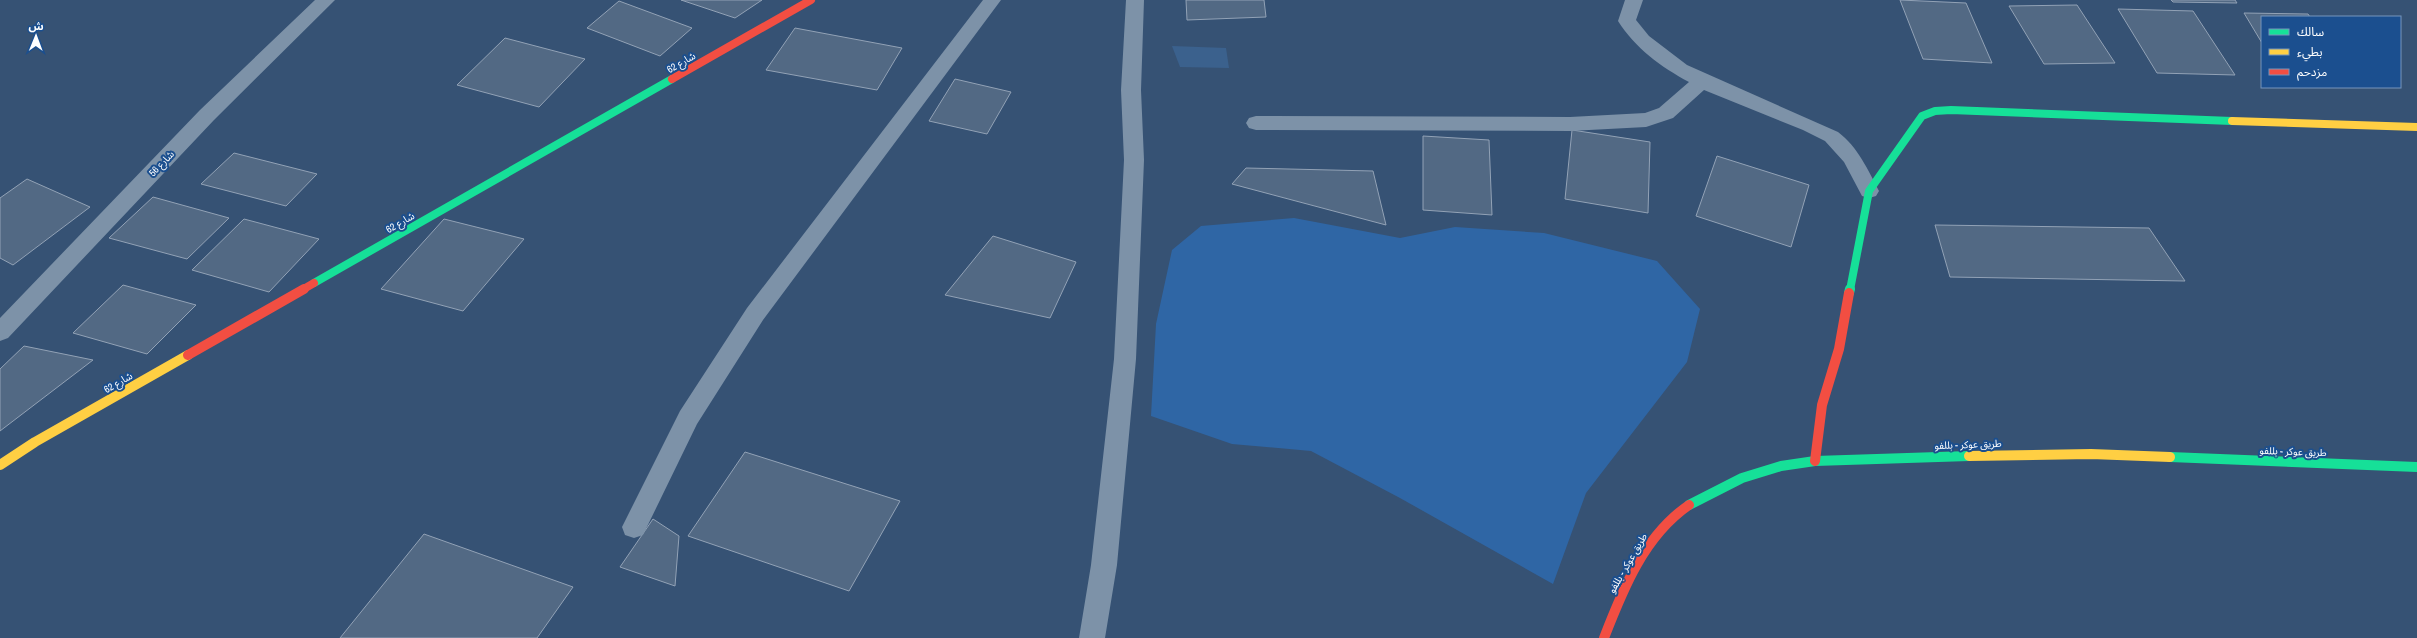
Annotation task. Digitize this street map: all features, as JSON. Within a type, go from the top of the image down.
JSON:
[{"type":"street","name":"شارع 56","points":[[0,332],[207,115],[326,0]]},
{"type":"street","name":"شارع 62","points":[[0,465],[35,442],[811,0]]},
{"type":"street","points":[[634,528],[688,418],[755,314],[992,0]]},
{"type":"street","points":[[1092,638],[1104,565],[1125,359],[1134,160],[1130,90],[1135,0]]},
{"type":"street","points":[[1634,0],[1627,21],[1635,32],[1667,61],[1701,82],[1754,100],[1836,139],[1850,157],[1869,191]]},
{"type":"street","points":[[1256,123],[1570,124],[1646,120],[1666,113],[1701,82]]},
{"type":"street","points":[[1815,461],[1822,405],[1839,349],[1857,243],[1869,191],[1900,150],[1915,123],[1922,116],[1936,111],[2417,127]]},
{"type":"street","name":"طريق عوكر - بللفو","points":[[1604,638],[1618,600],[1655,536],[1678,511],[1761,471],[1815,461],[1987,454],[2091,454],[2417,467]]},
{"type":"shaded area","points":[[1172,46],[1226,48],[1229,68],[1180,67]]},
{"type":"shaded area","points":[[1294,218],[1400,238],[1455,227],[1544,233],[1657,261],[1700,309],[1687,362],[1586,493],[1553,584],[1400,498],[1311,451],[1232,444],[1151,416],[1156,324],[1172,250],[1201,226]]},
{"type":"building","points":[[681,0],[762,0],[735,18]]},
{"type":"building","points":[[1186,0],[1264,0],[1266,17],[1187,20]]},
{"type":"building","points":[[1900,0],[1966,3],[1992,63],[1923,59]]},
{"type":"building","points":[[2171,0],[2235,0],[2237,3],[2173,2]]},
{"type":"building","points":[[619,1],[692,28],[660,56],[587,28]]},
{"type":"building","points":[[2077,5],[2115,63],[2044,64],[2009,6]]},
{"type":"building","points":[[2118,9],[2193,11],[2235,75],[2157,73]]},
{"type":"building","points":[[2244,13],[2308,14],[2309,16],[2261,16],[2261,41]]},
{"type":"building","points":[[795,28],[902,48],[877,90],[766,70]]},
{"type":"building","points":[[505,38],[585,59],[539,107],[457,85]]},
{"type":"building","points":[[955,79],[1011,92],[987,134],[929,121]]},
{"type":"building","points":[[1572,130],[1650,142],[1648,213],[1565,199]]},
{"type":"building","points":[[1423,136],[1489,140],[1492,215],[1423,210]]},
{"type":"building","points":[[234,153],[317,174],[286,206],[201,184]]},
{"type":"building","points":[[1717,156],[1809,185],[1791,247],[1696,216]]},
{"type":"building","points":[[1246,168],[1373,171],[1386,225],[1232,184]]},
{"type":"building","points":[[27,179],[90,207],[13,265],[0,258],[0,198]]},
{"type":"building","points":[[153,197],[229,218],[187,259],[109,238]]},
{"type":"building","points":[[244,219],[319,239],[269,292],[192,270]]},
{"type":"building","points":[[444,219],[524,239],[463,311],[381,289]]},
{"type":"building","points":[[1935,225],[2149,228],[2185,281],[1950,277]]},
{"type":"building","points":[[993,236],[1076,262],[1050,318],[945,295]]},
{"type":"building","points":[[123,285],[196,305],[147,354],[73,333]]},
{"type":"building","points":[[24,346],[93,360],[0,431],[0,369]]},
{"type":"building","points":[[745,452],[900,501],[849,591],[688,536]]},
{"type":"building","points":[[653,519],[679,536],[675,586],[620,567]]},
{"type":"building","points":[[424,534],[573,587],[537,638],[340,638]]},
{"type":"traffic: fast","points":[[314,283],[672,79]]},
{"type":"traffic: fast","points":[[1849,293],[1869,191],[1922,116],[1935,111],[1951,110],[2232,121]]},
{"type":"traffic: fast","points":[[1689,505],[1742,478],[1781,466],[1815,461],[1969,456]]},
{"type":"traffic: fast","points":[[2170,457],[2417,467]]},
{"type":"traffic: slow","points":[[2232,121],[2417,127]]},
{"type":"traffic: slow","points":[[0,465],[35,442],[188,355]]},
{"type":"traffic: slow","points":[[1969,456],[2091,454],[2170,457]]},
{"type":"traffic: jam","points":[[672,79],[811,0]]},
{"type":"traffic: jam","points":[[188,355],[314,283]]},
{"type":"traffic: jam","points":[[1815,461],[1822,405],[1839,349],[1849,293]]},
{"type":"traffic: jam","points":[[1604,638],[1627,583],[1648,546],[1674,515],[1689,505]]}]
